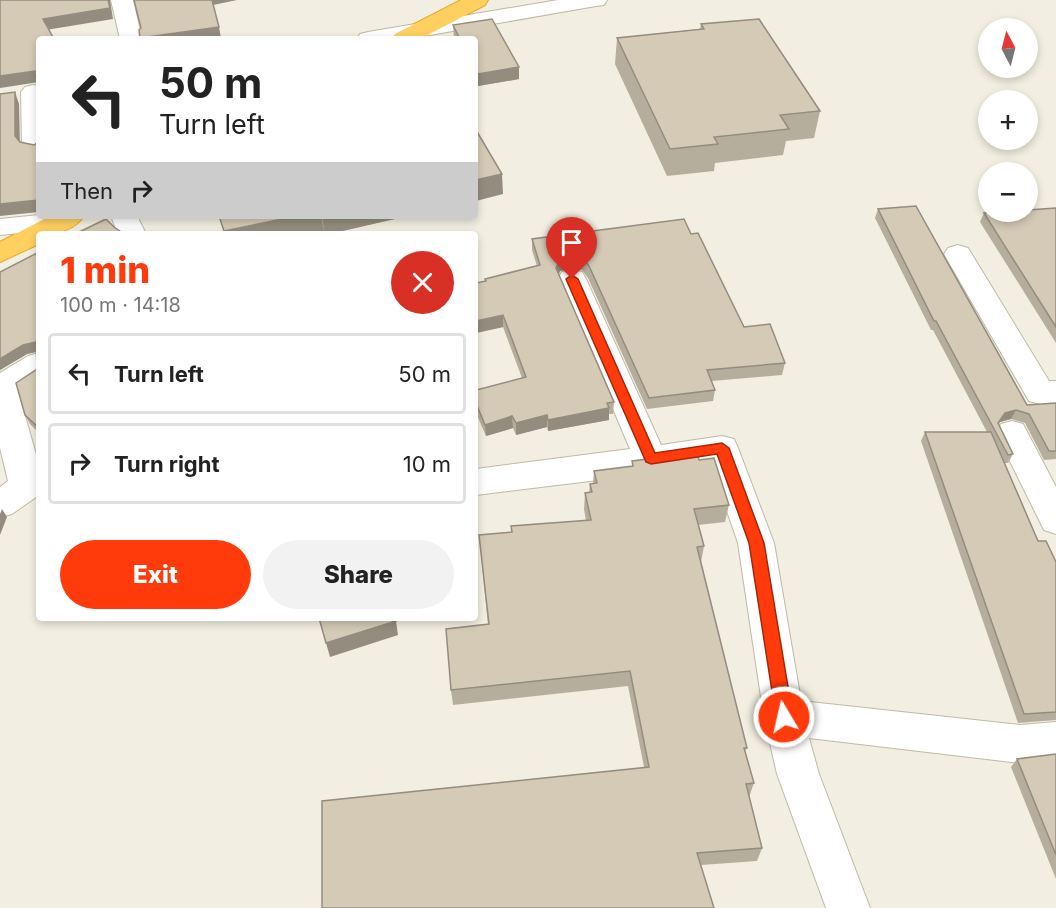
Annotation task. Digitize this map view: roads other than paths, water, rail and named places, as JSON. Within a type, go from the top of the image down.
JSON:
[{"type":"highway","points":[[411,35],[477,0]]},
{"type":"highway","points":[[42,231],[64,219]]},
{"type":"highway","points":[[0,254],[36,234]]},
{"type":"street","points":[[122,0],[130,36]]},
{"type":"street","points":[[411,35],[596,0]]},
{"type":"street","points":[[28,93],[35,147]]},
{"type":"street","points":[[0,226],[58,219]]},
{"type":"street","points":[[958,254],[1040,393],[1056,392]]},
{"type":"street","points":[[572,279],[651,459]]},
{"type":"street","points":[[22,489],[2,387],[36,366]]},
{"type":"street","points":[[1012,433],[1056,520]]},
{"type":"street","points":[[478,482],[722,448],[756,543],[784,717],[798,774],[848,908]]},
{"type":"street","points":[[784,717],[1020,744],[1056,741]]}]
